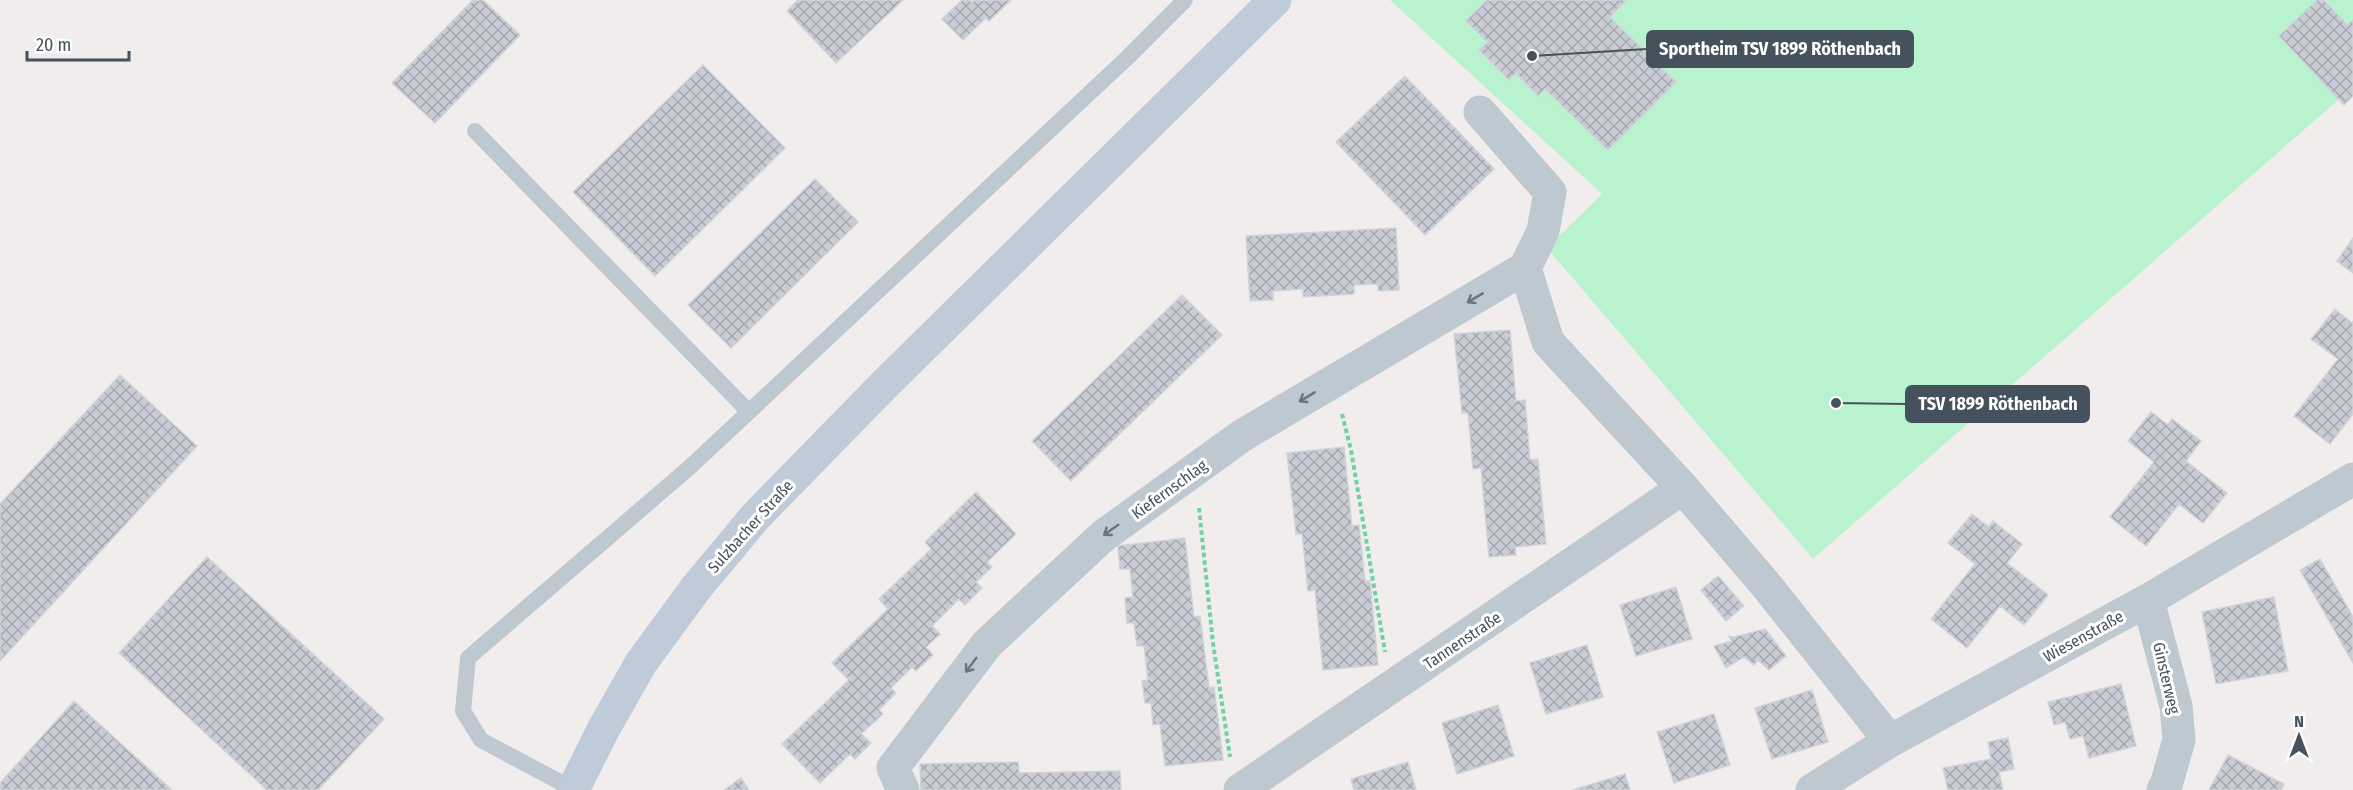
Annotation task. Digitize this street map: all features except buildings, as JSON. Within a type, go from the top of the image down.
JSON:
[{"type":"main road","name":"Sulzbacher Straße","points":[[573,790],[604,728],[641,663],[696,588],[756,516],[973,297],[1275,0]]},
{"type":"street","points":[[1480,112],[1550,192],[1543,231],[1525,268],[1548,342],[1683,488],[1766,585],[1890,741]]},
{"type":"street","name":"Kiefernschlag","points":[[903,790],[893,768],[987,644],[1102,536],[1243,435],[1525,268]]},
{"type":"street","name":"Wiesenstraße","points":[[1812,790],[1890,741],[2148,600],[2353,478]]},
{"type":"street","name":"Tannenstraße","points":[[1236,779],[1391,689],[1683,488]]},
{"type":"street","name":"Ginsterweg","points":[[2148,600],[2176,706],[2179,740],[2163,790]]},
{"type":"lane","points":[[573,790],[481,740],[463,711],[468,658],[690,467],[1119,66],[1185,0]]},
{"type":"lane","points":[[475,131],[749,412]]},
{"type":"path","points":[[1334,381],[1351,450],[1391,689]]},
{"type":"path","points":[[1192,472],[1201,520],[1213,643],[1236,779]]},
{"type":"green space","points":[[1390,0],[2353,0],[2353,87],[1813,559],[1547,248],[1602,194]]},
{"type":"place","name":"Sportheim TSV 1899 Röthenbach","points":[[1532,56]]},
{"type":"place","name":"TSV 1899 Röthenbach","points":[[1836,403]]}]
